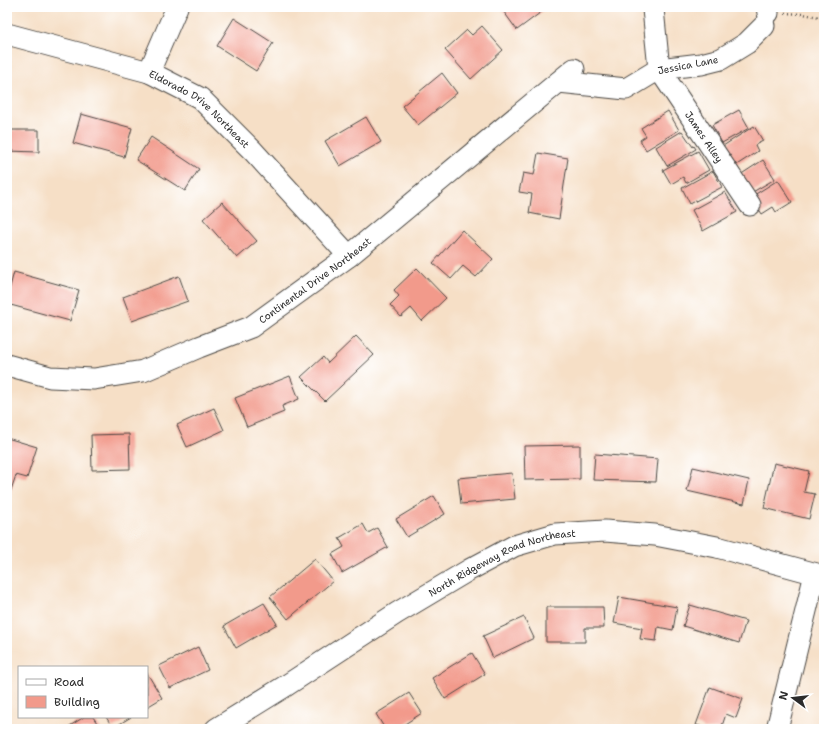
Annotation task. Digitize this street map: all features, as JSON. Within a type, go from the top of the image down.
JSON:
[{"type":"street","points":[[149,72],[177,7]]},
{"type":"street","points":[[654,7],[653,10],[659,69]]},
{"type":"street","name":"Jessica Lane","points":[[566,75],[626,89],[659,69],[701,64],[721,59],[747,43],[766,15]]},
{"type":"street","name":"Eldorado Drive Northeast","points":[[7,34],[149,72],[200,98],[253,151],[349,256]]},
{"type":"street","name":"James Alley","points":[[659,69],[750,205]]},
{"type":"street","name":"Continental Drive Northeast","points":[[7,365],[50,376],[94,379],[143,371],[198,346],[251,327],[349,256],[566,75]]},
{"type":"street","name":"North Ridgeway Road Northeast","points":[[216,729],[287,685],[397,613],[469,570],[514,546],[555,534],[605,531],[655,534],[718,547],[819,575]]},
{"type":"street","points":[[777,729],[819,575]]},
{"type":"path","points":[[766,15],[803,14],[824,18]]},
{"type":"building","points":[[548,7],[517,30],[501,8]]},
{"type":"building","points":[[234,18],[273,43],[256,71],[217,46]]},
{"type":"building","points":[[482,26],[503,50],[471,79],[445,50],[467,30],[472,35]]},
{"type":"building","points":[[442,73],[457,93],[418,125],[402,106]]},
{"type":"building","points":[[739,110],[749,128],[722,143],[712,125]]},
{"type":"building","points":[[668,111],[679,130],[646,150],[640,140],[646,136],[641,128]]},
{"type":"building","points":[[81,114],[132,128],[124,157],[73,143]]},
{"type":"building","points":[[366,117],[381,142],[340,166],[325,141]]},
{"type":"building","points":[[754,126],[763,141],[755,145],[758,151],[735,166],[723,146]]},
{"type":"building","points":[[7,130],[39,130],[39,152],[7,151]]},
{"type":"building","points":[[682,131],[696,149],[667,166],[656,147]]},
{"type":"building","points":[[151,137],[199,169],[185,191],[136,160]]},
{"type":"building","points":[[698,151],[709,170],[686,183],[683,177],[671,184],[663,170]]},
{"type":"building","points":[[538,153],[568,158],[559,219],[529,213],[532,194],[519,192],[523,173],[534,175]]},
{"type":"building","points":[[763,160],[775,179],[751,193],[740,175]]},
{"type":"building","points":[[713,171],[722,187],[690,204],[682,188]]},
{"type":"building","points":[[778,180],[792,202],[776,212],[773,207],[762,214],[751,197]]},
{"type":"building","points":[[725,192],[737,212],[703,231],[692,210]]},
{"type":"building","points":[[222,202],[257,241],[237,258],[203,219]]},
{"type":"building","points":[[462,230],[493,259],[476,277],[463,266],[451,279],[433,263]]},
{"type":"building","points":[[417,268],[446,298],[422,321],[411,308],[401,317],[390,305],[399,296],[394,290]]},
{"type":"building","points":[[14,272],[79,290],[70,321],[7,304],[7,298]]},
{"type":"building","points":[[179,276],[188,301],[132,321],[123,297]]},
{"type":"building","points":[[356,336],[374,355],[325,401],[301,377],[323,357],[328,363]]},
{"type":"building","points":[[290,376],[299,399],[282,406],[284,412],[247,427],[235,398]]},
{"type":"building","points":[[214,408],[224,430],[187,447],[177,425]]},
{"type":"building","points":[[129,434],[130,469],[92,470],[91,435]]},
{"type":"building","points":[[7,438],[37,447],[27,478],[16,475],[9,496],[7,495]]},
{"type":"building","points":[[580,445],[580,479],[525,480],[524,446]]},
{"type":"building","points":[[595,454],[658,459],[656,482],[593,480]]},
{"type":"building","points":[[774,463],[809,471],[804,492],[815,494],[809,519],[764,508]]},
{"type":"building","points":[[693,467],[749,480],[744,504],[687,491]]},
{"type":"building","points":[[512,473],[515,499],[461,504],[458,478]]},
{"type":"building","points":[[434,496],[445,514],[407,537],[396,519]]},
{"type":"building","points":[[363,524],[368,533],[377,528],[388,547],[342,573],[332,554],[344,547],[339,538]]},
{"type":"building","points":[[315,559],[333,581],[288,619],[270,597]]},
{"type":"building","points":[[619,597],[677,607],[673,630],[658,627],[656,641],[640,639],[642,628],[614,623]]},
{"type":"building","points":[[264,603],[277,624],[236,648],[224,626]]},
{"type":"building","points":[[690,605],[746,621],[739,643],[683,626]]},
{"type":"building","points":[[546,607],[603,607],[604,628],[585,628],[585,642],[546,642]]},
{"type":"building","points":[[524,617],[534,638],[493,658],[483,636]]},
{"type":"building","points":[[198,647],[208,670],[170,688],[159,666]]},
{"type":"building","points":[[472,653],[485,674],[445,699],[432,678]]},
{"type":"building","points":[[148,675],[162,698],[148,706]]},
{"type":"building","points":[[710,687],[743,699],[736,718],[726,714],[721,729],[703,729],[703,727],[696,725]]},
{"type":"building","points":[[409,693],[422,713],[397,729],[385,729],[376,714]]},
{"type":"building","points":[[82,718],[94,718],[101,729],[65,729]]},
{"type":"building","points":[[107,718],[129,718],[113,728]]}]
